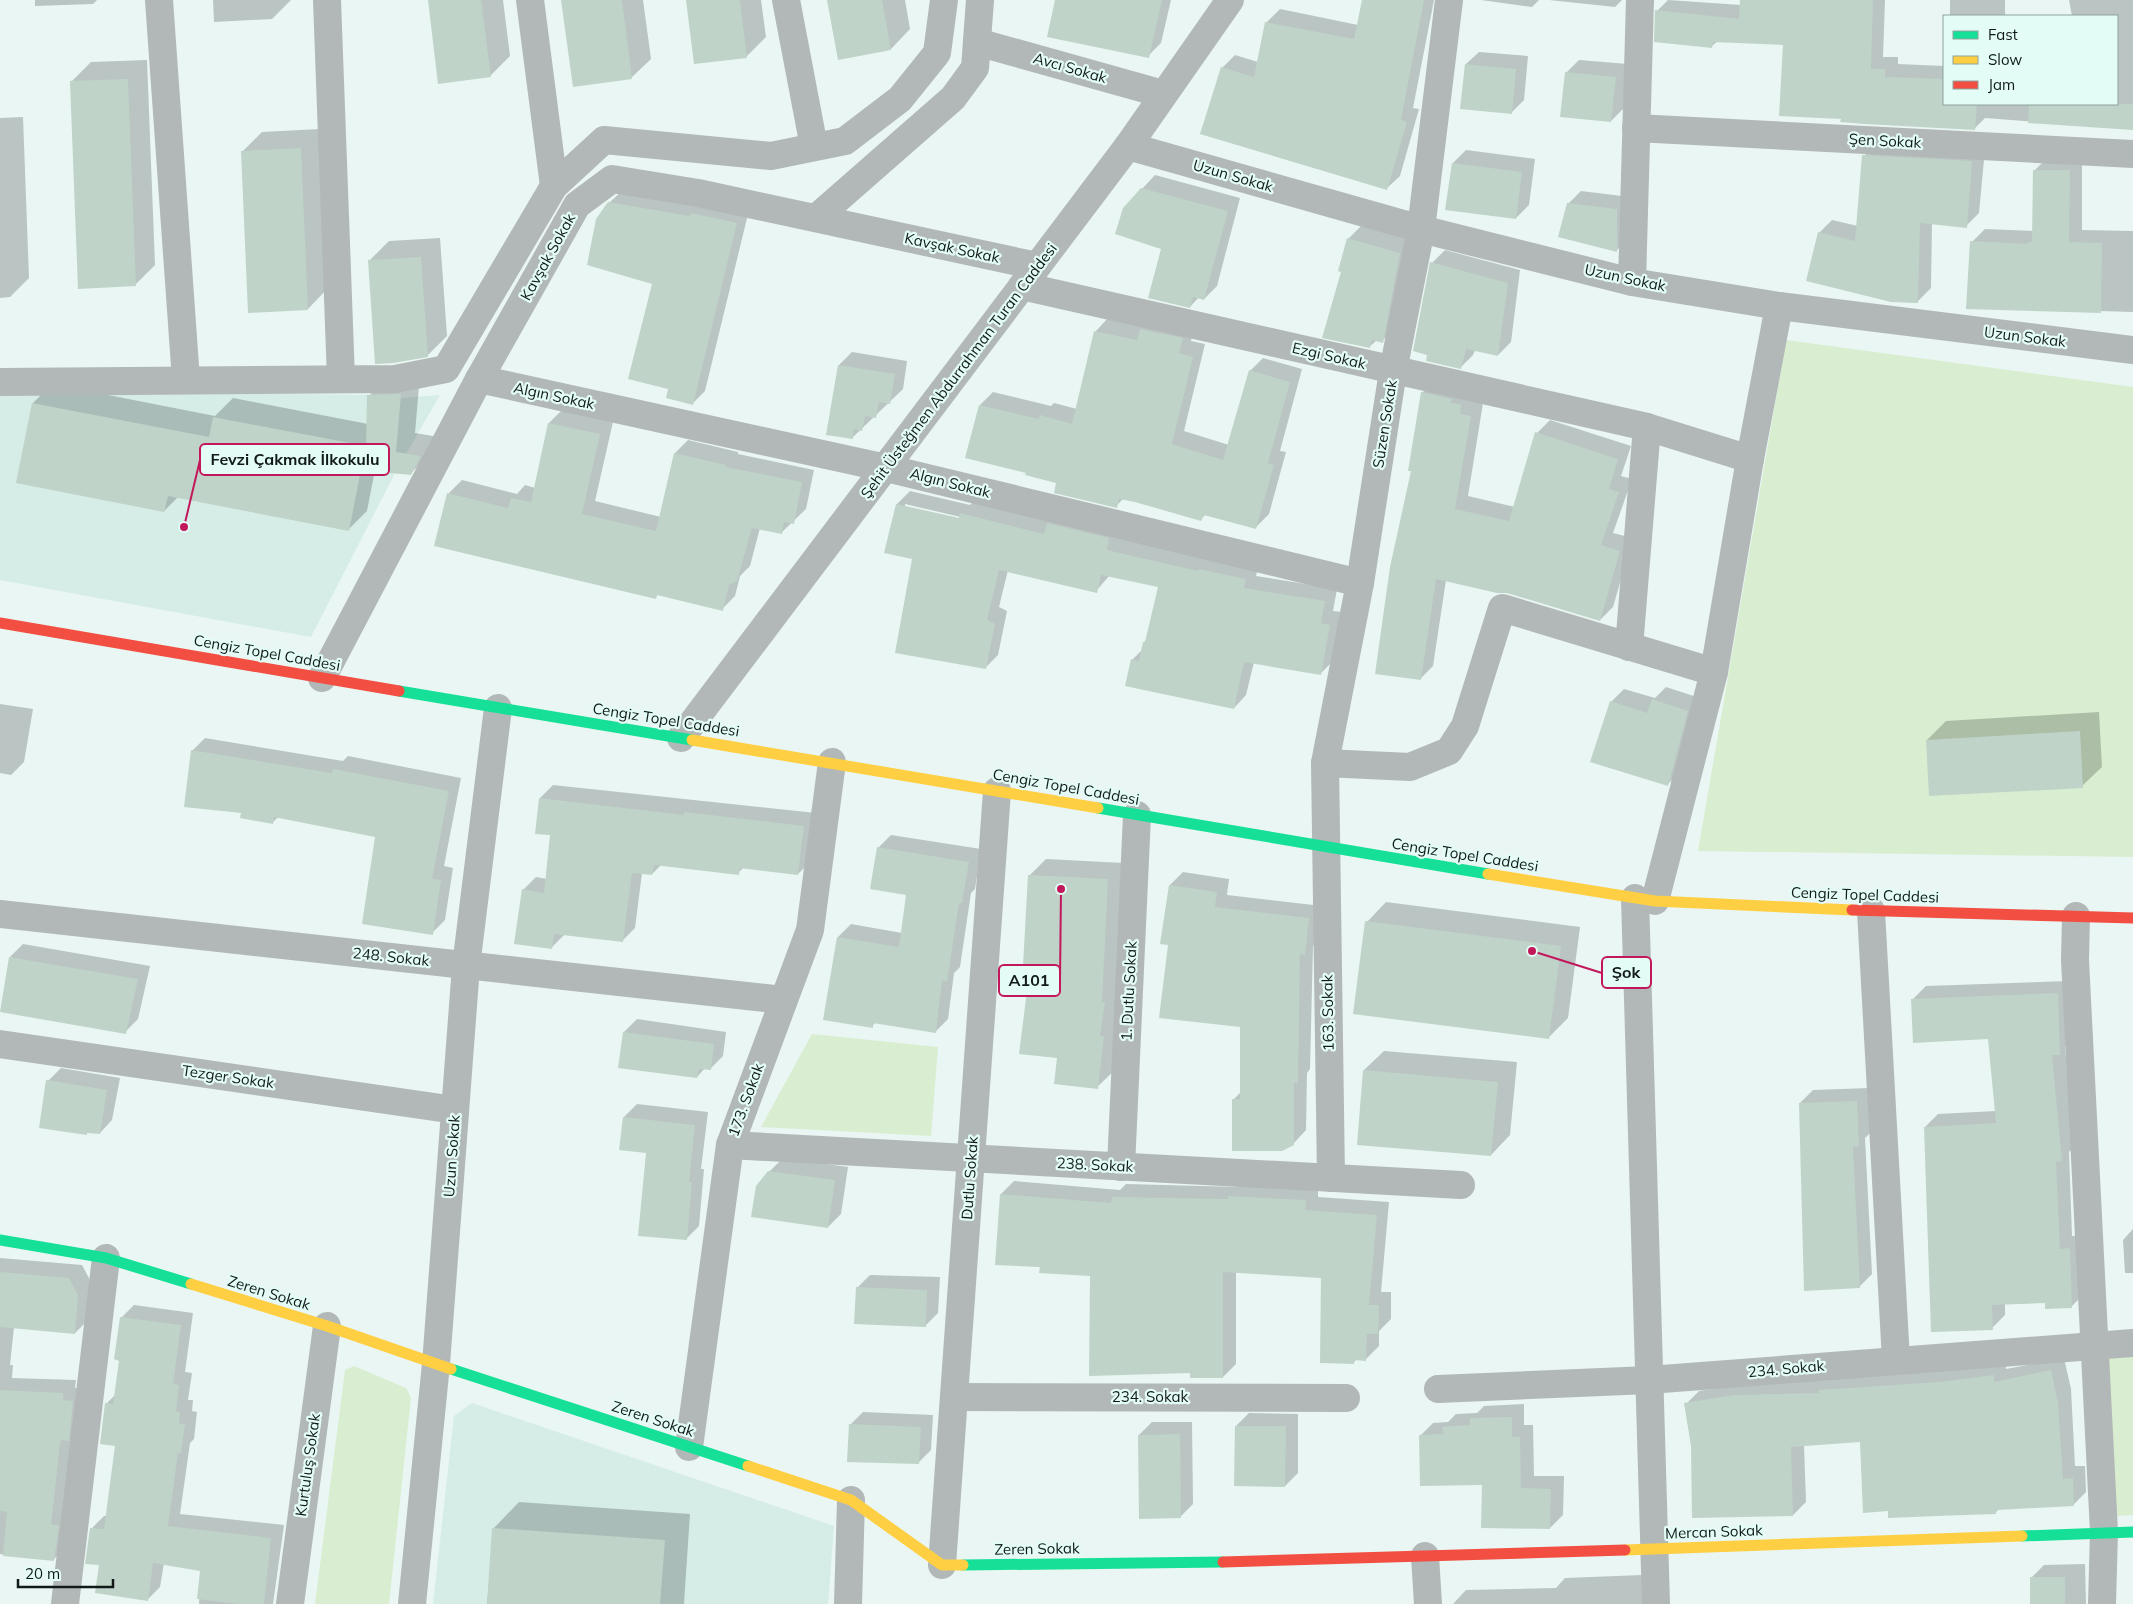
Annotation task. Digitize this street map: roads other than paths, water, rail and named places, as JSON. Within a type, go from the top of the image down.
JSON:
[{"type":"street","points":[[159,0],[186,380]]},
{"type":"street","points":[[327,0],[342,379]]},
{"type":"street","points":[[530,0],[554,186]]},
{"type":"street","points":[[786,0],[814,147]]},
{"type":"street","points":[[0,382],[395,379],[446,369],[554,186],[604,140],[771,156],[845,141],[900,98],[937,53],[944,0]]},
{"type":"street","points":[[816,218],[953,98],[975,68],[980,0]]},
{"type":"street","name":"Şehit Üsteğmen Abdurrahman Turan Caddesi","points":[[681,738],[1128,146],[1230,0]]},
{"type":"street","name":"Süzen Sokak","points":[[1325,848],[1325,763],[1360,583],[1394,370],[1421,229],[1450,0]]},
{"type":"street","points":[[1632,282],[1640,0]]},
{"type":"street","name":"Avcı Sokak","points":[[977,42],[1164,94]]},
{"type":"street","name":"Şen Sokak","points":[[1636,128],[2133,154]]},
{"type":"street","name":"Uzun Sokak","points":[[1128,146],[1421,229],[1632,282],[1779,306],[2133,350]]},
{"type":"street","name":"Kavşak Sokak","points":[[322,678],[479,379],[577,205],[612,179],[698,193],[816,218],[1030,276]]},
{"type":"street","name":"Ezgi Sokak","points":[[1030,276],[1394,370],[1647,427],[1750,459]]},
{"type":"street","points":[[1656,1604],[1649,1380],[1645,900],[1714,672],[1750,459],[1779,306]]},
{"type":"street","name":"Algın Sokak","points":[[479,379],[886,468],[1360,583]]},
{"type":"street","points":[[1629,646],[1647,427]]},
{"type":"street","points":[[1325,763],[1410,767],[1449,751],[1465,726],[1502,608],[1714,672]]},
{"type":"street","name":"Cengiz Topel Caddesi","points":[[0,623],[498,708],[832,762],[1325,848],[1645,900],[1871,910],[2133,918]]},
{"type":"street","name":"Uzun Sokak","points":[[412,1604],[436,1364],[466,966],[498,708]]},
{"type":"street","name":"173. Sokak","points":[[689,1446],[730,1145],[810,930],[832,762]]},
{"type":"street","name":"Dutlu Sokak","points":[[942,1565],[997,791]]},
{"type":"street","name":"1. Dutlu Sokak","points":[[1121,1166],[1137,814]]},
{"type":"street","name":"163. Sokak","points":[[1325,848],[1331,1178]]},
{"type":"street","points":[[1871,910],[1896,1360]]},
{"type":"street","name":"248. Sokak","points":[[0,914],[783,1000]]},
{"type":"street","points":[[2076,916],[2075,960],[2104,1532],[2102,1604]]},
{"type":"street","name":"Tezger Sokak","points":[[0,1044],[455,1110]]},
{"type":"street","name":"238. Sokak","points":[[730,1145],[1461,1185]]},
{"type":"street","name":"Zeren Sokak","points":[[0,1240],[106,1258],[327,1326],[436,1364],[851,1500],[942,1565],[1295,1561]]},
{"type":"street","points":[[65,1604],[106,1258]]},
{"type":"street","name":"Kurtuluş Sokak","points":[[290,1604],[327,1326]]},
{"type":"street","name":"234. Sokak","points":[[1438,1389],[1649,1380],[2133,1343]]},
{"type":"street","name":"234. Sokak","points":[[954,1397],[1346,1398]]},
{"type":"street","points":[[848,1604],[851,1500]]},
{"type":"street","name":"Mercan Sokak","points":[[1295,1561],[2133,1532]]},
{"type":"street","points":[[1425,1556],[1428,1604]]},
{"type":"place","name":"Fevzi Çakmak İlkokulu","points":[[184,527]]},
{"type":"place","name":"A101","points":[[1061,889]]},
{"type":"place","name":"Şok","points":[[1532,951]]}]
